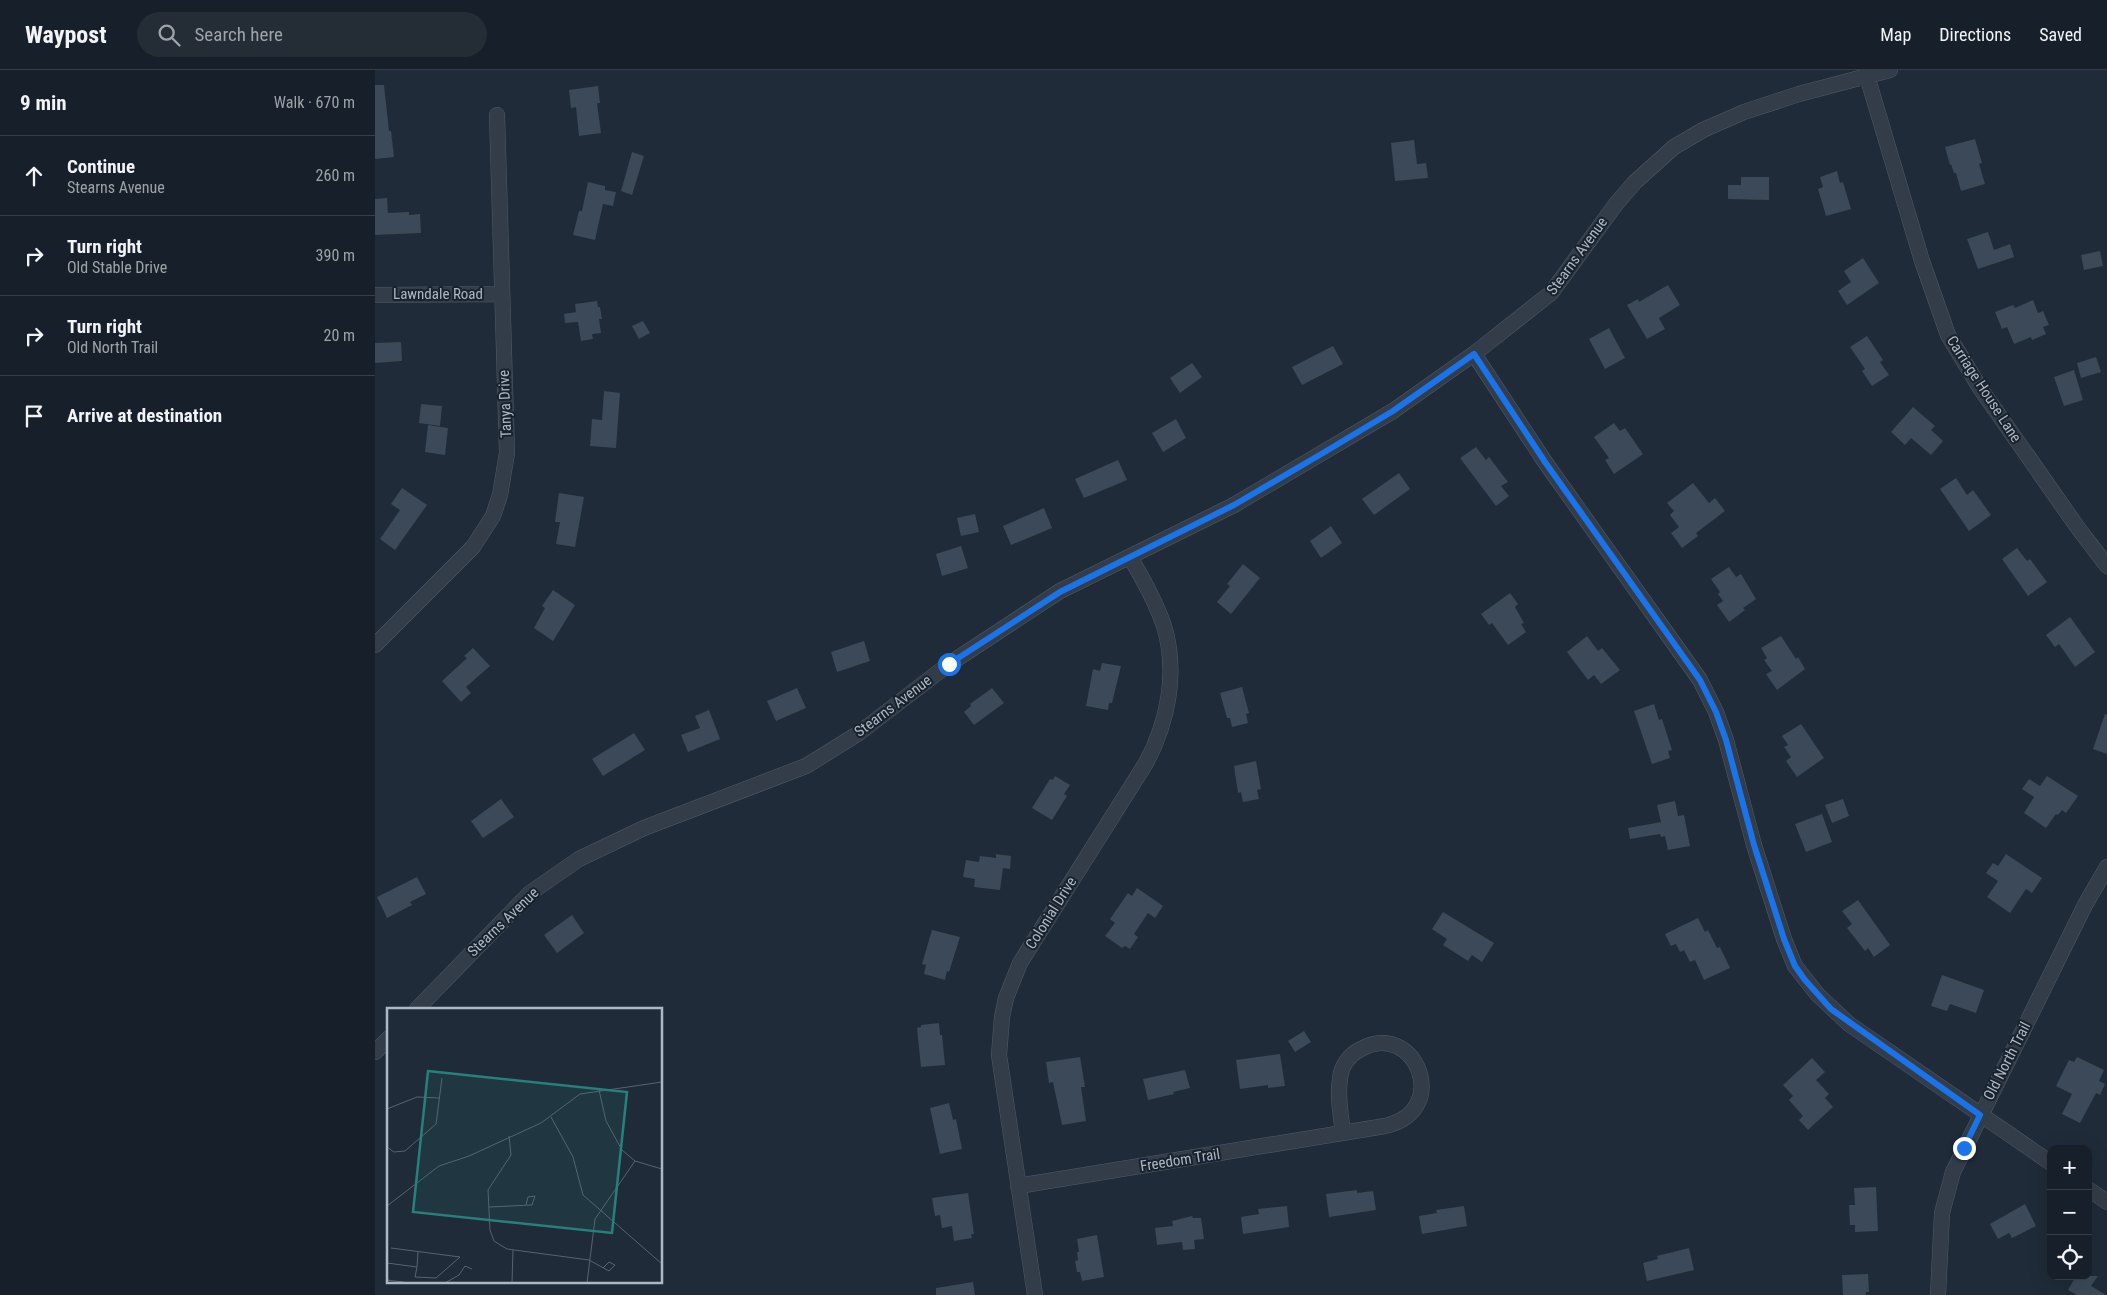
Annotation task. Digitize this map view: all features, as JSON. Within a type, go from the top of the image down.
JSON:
[{"type":"street","name":"Stearns Avenue","points":[[418,1008],[529,893],[583,857],[701,804],[806,766],[859,733],[949,664],[1052,596],[1234,505],[1393,411],[1474,354],[1551,293],[1616,204],[1635,182],[1675,147],[1703,130],[1744,112],[1890,70]]},
{"type":"street","name":"Carriage House Lane","points":[[1867,76],[1922,260],[1948,335],[1980,388],[2078,528],[2107,566]]},
{"type":"street","name":"Tanya Drive","points":[[375,646],[467,554],[493,516],[500,495],[507,453],[497,115]]},
{"type":"street","name":"Lawndale Road","points":[[375,295],[501,294]]},
{"type":"street","points":[[1474,354],[1551,470],[1700,680],[1723,731],[1754,845],[1784,939],[1795,966],[1831,1009],[2047,1160]]},
{"type":"street","name":"Colonial Drive","points":[[1035,1295],[999,1055],[999,1035],[1006,998],[1020,963],[1157,743],[1168,698],[1171,675],[1170,653],[1164,626],[1153,599],[1130,557]]},
{"type":"street","name":"Old North Trail","points":[[1938,1295],[1939,1237],[1946,1193],[1953,1172],[2085,905],[2107,867]]},
{"type":"street","points":[[375,1052],[387,1040]]},
{"type":"street","name":"Freedom Trail","points":[[1018,1186],[1343,1133],[1394,1124],[1402,1120],[1415,1108],[1421,1092],[1422,1083],[1418,1066],[1407,1053],[1391,1045],[1373,1044],[1365,1046],[1351,1056],[1342,1070],[1340,1078],[1343,1133]]},
{"type":"street","points":[[2092,1193],[2107,1202]]},
{"type":"building","points":[[375,85],[384,85],[394,157],[375,159]]},
{"type":"building","points":[[598,86],[600,103],[597,103],[601,133],[579,136],[576,107],[571,108],[569,90]]},
{"type":"building","points":[[1975,139],[1982,163],[1979,164],[1985,184],[1961,191],[1945,147]]},
{"type":"building","points":[[1414,140],[1417,164],[1426,163],[1428,178],[1395,181],[1391,143]]},
{"type":"building","points":[[632,152],[644,156],[632,195],[621,191]]},
{"type":"building","points":[[1837,171],[1840,183],[1843,182],[1851,209],[1826,216],[1818,189],[1823,187],[1820,177]]},
{"type":"building","points":[[1741,177],[1769,177],[1769,200],[1728,199],[1728,185],[1741,185]]},
{"type":"building","points":[[588,182],[605,186],[605,190],[616,192],[613,206],[603,204],[595,240],[573,235],[579,211],[582,211]]},
{"type":"building","points":[[387,198],[388,213],[409,212],[409,215],[420,214],[421,233],[375,235],[375,199]]},
{"type":"building","points":[[1988,232],[1994,250],[2010,244],[2014,257],[1978,269],[1967,239]]},
{"type":"building","points":[[2100,251],[2103,266],[2084,270],[2081,255]]},
{"type":"building","points":[[1863,258],[1879,283],[1847,305],[1838,291],[1851,282],[1844,271]]},
{"type":"building","points":[[1668,285],[1680,305],[1659,318],[1665,329],[1647,339],[1627,305],[1638,299],[1639,302]]},
{"type":"building","points":[[2033,300],[2038,313],[2043,311],[2049,325],[2043,327],[2046,334],[2032,340],[2031,337],[2014,344],[2007,327],[2002,329],[1995,312],[2013,305],[2015,308]]},
{"type":"building","points":[[597,301],[602,319],[599,319],[601,333],[592,334],[593,339],[581,341],[578,322],[565,323],[564,314],[576,312],[575,304]]},
{"type":"building","points":[[643,321],[650,333],[639,339],[632,326]]},
{"type":"building","points":[[1609,328],[1625,358],[1605,369],[1589,339]]},
{"type":"building","points":[[1867,336],[1883,360],[1880,362],[1889,375],[1872,386],[1862,371],[1865,369],[1850,347]]},
{"type":"building","points":[[401,342],[402,361],[375,363],[375,343]]},
{"type":"building","points":[[1333,346],[1343,364],[1302,385],[1292,367]]},
{"type":"building","points":[[2096,357],[2101,372],[2081,378],[2077,363]]},
{"type":"building","points":[[1192,363],[1202,377],[1180,393],[1170,378]]},
{"type":"building","points":[[2074,370],[2083,400],[2064,406],[2054,377]]},
{"type":"building","points":[[604,391],[620,393],[616,448],[590,446],[592,419],[602,420]]},
{"type":"building","points":[[421,404],[442,406],[440,426],[419,423]]},
{"type":"building","points":[[1913,407],[1935,426],[1931,430],[1943,441],[1931,455],[1911,438],[1905,445],[1891,432]]},
{"type":"building","points":[[1176,419],[1186,438],[1163,452],[1152,433]]},
{"type":"building","points":[[1614,423],[1620,431],[1625,428],[1643,454],[1614,474],[1605,460],[1609,458],[1594,437]]},
{"type":"building","points":[[428,425],[448,428],[445,455],[425,452]]},
{"type":"building","points":[[1476,447],[1486,460],[1489,457],[1508,482],[1501,486],[1509,496],[1496,506],[1460,458]]},
{"type":"building","points":[[1118,460],[1127,480],[1084,498],[1075,479]]},
{"type":"building","points":[[1399,473],[1410,489],[1374,515],[1362,499]]},
{"type":"building","points":[[1956,478],[1967,495],[1973,490],[1991,515],[1969,531],[1940,489]]},
{"type":"building","points":[[1693,483],[1709,503],[1715,498],[1725,511],[1696,533],[1698,536],[1682,548],[1671,533],[1679,527],[1670,515],[1674,511],[1667,503]]},
{"type":"building","points":[[402,488],[427,505],[395,550],[380,539],[400,510],[391,504]]},
{"type":"building","points":[[559,493],[584,497],[575,547],[556,544],[560,522],[555,522]]},
{"type":"building","points":[[1044,508],[1052,528],[1011,545],[1003,526]]},
{"type":"building","points":[[975,514],[979,532],[961,536],[957,518]]},
{"type":"building","points":[[1331,526],[1342,543],[1321,558],[1310,541]]},
{"type":"building","points":[[961,546],[968,568],[942,576],[936,554]]},
{"type":"building","points":[[2017,548],[2027,561],[2030,559],[2047,582],[2028,596],[2002,559]]},
{"type":"building","points":[[1243,564],[1260,578],[1231,614],[1217,602],[1230,586],[1227,584]]},
{"type":"building","points":[[1729,567],[1736,577],[1741,574],[1756,599],[1743,608],[1745,610],[1729,622],[1717,605],[1723,601],[1718,594],[1720,592],[1711,579]]},
{"type":"building","points":[[553,590],[575,605],[553,641],[534,628],[545,608],[542,606]]},
{"type":"building","points":[[1510,593],[1518,604],[1515,607],[1524,623],[1521,624],[1526,632],[1508,645],[1492,623],[1489,625],[1481,614]]},
{"type":"building","points":[[2070,617],[2095,652],[2075,667],[2059,644],[2055,647],[2046,635]]},
{"type":"building","points":[[1587,636],[1598,651],[1602,648],[1620,670],[1601,684],[1594,675],[1588,680],[1567,652]]},
{"type":"building","points":[[1781,636],[1805,669],[1777,690],[1766,674],[1772,671],[1764,660],[1767,658],[1761,648]]},
{"type":"building","points":[[864,641],[870,661],[837,672],[831,652]]},
{"type":"building","points":[[473,648],[490,666],[466,687],[471,693],[461,702],[442,681],[467,658],[464,656]]},
{"type":"building","points":[[1102,663],[1121,666],[1112,703],[1109,703],[1108,710],[1086,706],[1093,669],[1100,671]]},
{"type":"building","points":[[1242,687],[1249,713],[1246,714],[1248,723],[1232,727],[1230,718],[1227,718],[1220,693]]},
{"type":"building","points":[[797,688],[806,708],[776,721],[767,701]]},
{"type":"building","points":[[992,688],[1004,703],[974,725],[964,712],[971,706],[970,704]]},
{"type":"building","points":[[1654,704],[1659,720],[1662,719],[1672,750],[1668,751],[1670,758],[1652,764],[1634,711]]},
{"type":"building","points":[[709,710],[720,739],[688,752],[681,735],[700,728],[695,716]]},
{"type":"building","points":[[2105,714],[2107,714],[2107,754],[2093,749]]},
{"type":"building","points":[[1801,724],[1824,758],[1797,777],[1786,761],[1791,757],[1784,747],[1788,745],[1782,736]]},
{"type":"building","points":[[634,733],[645,750],[603,776],[592,759]]},
{"type":"building","points":[[1256,761],[1261,789],[1257,790],[1259,799],[1243,802],[1241,792],[1238,793],[1234,766]]},
{"type":"building","points":[[1055,776],[1070,785],[1064,794],[1067,796],[1052,820],[1032,808],[1050,779],[1053,780]]},
{"type":"building","points":[[2047,776],[2078,796],[2066,813],[2062,810],[2058,815],[2056,814],[2046,828],[2024,813],[2034,797],[2022,789],[2029,779],[2040,786]]},
{"type":"building","points":[[501,799],[514,817],[483,838],[471,821]]},
{"type":"building","points":[[1843,799],[1849,816],[1832,823],[1825,805]]},
{"type":"building","points":[[1675,801],[1678,816],[1684,815],[1690,846],[1668,850],[1665,836],[1661,837],[1660,834],[1630,839],[1628,828],[1661,822],[1657,805]]},
{"type":"building","points":[[1822,814],[1832,842],[1806,852],[1795,824]]},
{"type":"building","points":[[996,854],[1011,856],[1010,869],[1003,868],[1000,890],[974,887],[975,879],[963,877],[966,860],[979,862],[980,856],[996,858]]},
{"type":"building","points":[[2006,854],[2042,878],[2032,893],[2026,889],[2010,913],[1987,897],[1998,881],[1986,873],[1993,863],[1998,866]]},
{"type":"building","points":[[417,877],[426,894],[410,902],[412,905],[387,918],[377,897]]},
{"type":"building","points":[[1137,888],[1163,906],[1155,918],[1148,913],[1134,934],[1138,937],[1130,949],[1125,946],[1122,948],[1105,936],[1115,923],[1110,919],[1128,893],[1132,896]]},
{"type":"building","points":[[1858,900],[1890,945],[1874,957],[1868,948],[1865,951],[1847,928],[1852,924],[1842,911]]},
{"type":"building","points":[[1443,912],[1494,943],[1482,962],[1472,955],[1468,961],[1443,945],[1447,939],[1432,929]]},
{"type":"building","points":[[572,915],[584,933],[557,953],[544,935]]},
{"type":"building","points":[[1698,918],[1705,932],[1708,930],[1717,948],[1720,947],[1730,968],[1704,980],[1695,960],[1690,962],[1684,950],[1680,952],[1676,944],[1671,946],[1665,934]]},
{"type":"building","points":[[932,930],[960,937],[945,980],[924,974],[926,965],[922,964]]},
{"type":"building","points":[[1942,975],[1984,990],[1976,1013],[1950,1004],[1947,1011],[1931,1006]]},
{"type":"building","points":[[939,1023],[945,1065],[921,1067],[917,1028],[921,1027],[921,1025]]},
{"type":"building","points":[[1304,1031],[1311,1042],[1295,1052],[1288,1041]]},
{"type":"building","points":[[1280,1054],[1285,1086],[1268,1088],[1268,1085],[1240,1089],[1236,1060]]},
{"type":"building","points":[[1080,1057],[1085,1087],[1081,1087],[1086,1121],[1062,1125],[1053,1082],[1049,1083],[1046,1062]]},
{"type":"building","points":[[2077,1057],[2104,1070],[2099,1081],[2105,1084],[2100,1095],[2096,1093],[2080,1123],[2062,1114],[2072,1094],[2056,1086],[2069,1060],[2074,1062]]},
{"type":"building","points":[[1812,1058],[1825,1072],[1816,1080],[1829,1094],[1825,1098],[1833,1107],[1808,1130],[1799,1120],[1803,1116],[1789,1100],[1793,1096],[1783,1085]]},
{"type":"building","points":[[1185,1070],[1190,1088],[1148,1100],[1143,1079]]},
{"type":"building","points":[[949,1103],[953,1120],[956,1119],[962,1149],[940,1154],[930,1108]]},
{"type":"building","points":[[1876,1187],[1878,1231],[1855,1232],[1855,1225],[1850,1225],[1849,1205],[1855,1205],[1854,1188]]},
{"type":"building","points":[[1357,1190],[1357,1193],[1373,1191],[1376,1210],[1329,1217],[1326,1194]]},
{"type":"building","points":[[968,1193],[974,1234],[971,1234],[972,1238],[954,1241],[952,1226],[942,1228],[940,1215],[935,1216],[932,1198]]},
{"type":"building","points":[[2025,1204],[2036,1226],[2012,1238],[2009,1233],[1998,1239],[1990,1224]]},
{"type":"building","points":[[1287,1206],[1289,1227],[1243,1234],[1241,1217],[1259,1214],[1258,1209]]},
{"type":"building","points":[[1464,1206],[1467,1226],[1422,1234],[1419,1216],[1437,1213],[1436,1210]]},
{"type":"building","points":[[1192,1216],[1193,1218],[1201,1218],[1204,1239],[1194,1240],[1195,1249],[1183,1250],[1182,1242],[1157,1245],[1155,1228],[1173,1226],[1172,1221]]},
{"type":"building","points":[[1097,1235],[1104,1277],[1082,1281],[1080,1272],[1077,1272],[1075,1261],[1078,1260],[1077,1252],[1079,1252],[1077,1239]]},
{"type":"building","points":[[1689,1248],[1694,1270],[1647,1281],[1643,1263],[1658,1259],[1657,1256]]},
{"type":"building","points":[[1868,1274],[1869,1292],[1866,1292],[1866,1295],[1843,1295],[1842,1275]]},
{"type":"building","points":[[2092,1276],[2098,1276],[2091,1286],[2106,1295],[2077,1295],[2068,1290],[2074,1280],[2092,1280]]},
{"type":"building","points":[[973,1282],[975,1295],[936,1295],[936,1288]]},
{"type":"route","points":[[949,664],[1060,592],[1234,505],[1364,429],[1474,354],[1545,462],[1700,680],[1716,712],[1726,740],[1754,845],[1784,939],[1795,966],[1831,1009],[1849,1024],[1980,1115],[1964,1148]]}]
